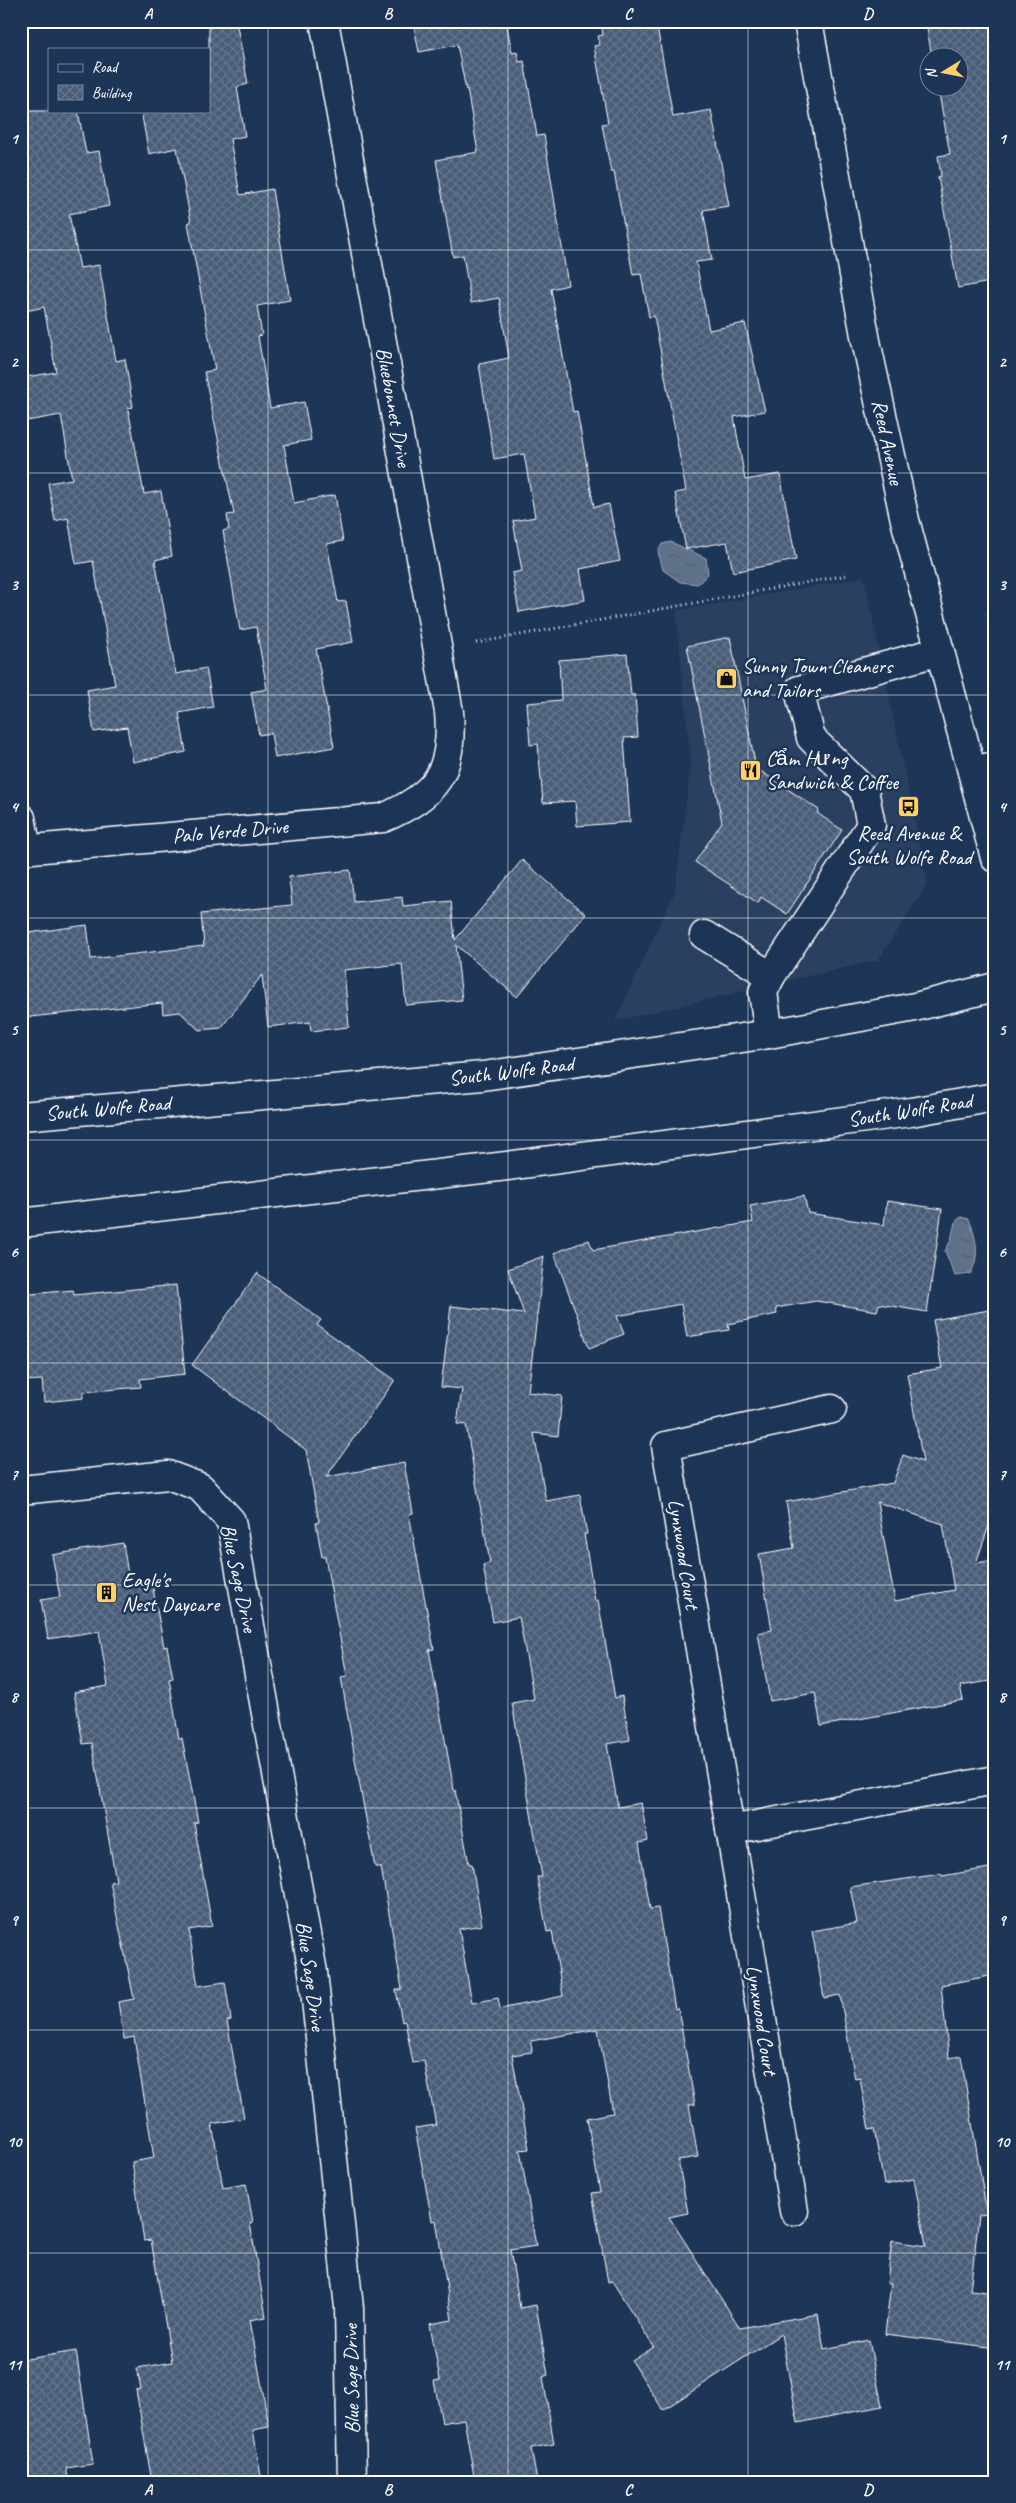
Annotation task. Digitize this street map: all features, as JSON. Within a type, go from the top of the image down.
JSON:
[{"type":"street","name":"Bluebonnet Drive","points":[[324,21],[449,712],[451,733],[448,754],[442,773],[431,790]]},
{"type":"street","name":"Reed Avenue","points":[[808,21],[866,341],[905,520],[940,651],[983,769],[995,858]]},
{"type":"street","points":[[770,1034],[763,992],[771,976],[871,825],[864,790],[811,738],[798,690],[940,651]]},
{"type":"street","name":"Palo Verde Drive","points":[[24,849],[383,818],[411,806],[431,790]]},
{"type":"street","points":[[21,818],[24,849]]},
{"type":"street","points":[[704,935],[771,976]]},
{"type":"street","name":"South Wolfe Road","points":[[21,1116],[483,1076],[770,1034],[915,1007],[995,987]]},
{"type":"street","name":"South Wolfe Road","points":[[21,1223],[507,1166],[901,1113],[995,1097]]},
{"type":"street","name":"Lynxwood Court","points":[[794,2211],[666,1446],[832,1409]]},
{"type":"street","name":"Blue Sage Drive","points":[[21,1490],[168,1475],[200,1487],[231,1521],[313,1972],[349,2308],[352,2482]]},
{"type":"street","points":[[730,1830],[995,1780]]},
{"type":"path","points":[[476,643],[847,575]]},
{"type":"shaded area","points":[[864,577],[928,884],[878,960],[615,1021],[675,891],[691,764],[676,611]]},
{"type":"shaded area","points":[[995,610],[995,656],[984,612]]},
{"type":"water","points":[[671,542],[706,558],[708,574],[698,584],[680,582],[663,570],[658,552],[662,544]]},
{"type":"water","points":[[961,1217],[969,1219],[974,1233],[976,1254],[970,1274],[955,1276],[945,1251],[951,1240],[955,1222]]},
{"type":"building","points":[[209,21],[236,21],[248,84],[237,87],[245,136],[230,139],[240,195],[272,189],[290,300],[257,306],[262,335],[258,336],[270,408],[304,402],[311,440],[284,445],[294,503],[335,495],[343,541],[327,544],[338,602],[346,601],[353,642],[316,649],[334,747],[275,758],[271,733],[259,735],[251,692],[267,689],[256,627],[240,630],[223,531],[229,529],[227,515],[234,514],[204,372],[215,370],[188,223],[191,222],[177,148],[149,154],[141,112],[210,112]]},
{"type":"building","points":[[413,21],[506,21],[512,53],[517,52],[519,62],[524,61],[537,136],[544,135],[568,285],[551,289],[573,412],[577,411],[594,507],[609,504],[620,561],[580,569],[585,600],[519,612],[512,573],[522,571],[513,521],[535,517],[524,454],[494,459],[479,364],[509,358],[499,298],[471,303],[463,255],[453,257],[436,160],[478,152],[467,89],[457,45],[419,52]]},
{"type":"building","points":[[601,21],[656,21],[673,117],[711,110],[729,206],[703,210],[712,260],[696,262],[709,330],[745,323],[765,411],[734,417],[745,480],[780,474],[796,560],[733,572],[727,542],[686,549],[675,493],[686,491],[654,316],[649,317],[641,274],[633,275],[614,172],[611,172],[602,124],[608,123],[594,46],[600,45],[598,36],[603,35]]},
{"type":"building","points":[[926,21],[995,21],[995,281],[958,288],[938,177],[941,176],[938,156],[950,154],[940,98],[968,98],[968,48],[930,48]]},
{"type":"building","points":[[21,111],[78,112],[86,153],[99,151],[109,206],[69,214],[80,268],[99,265],[116,361],[125,359],[133,407],[128,408],[144,494],[161,491],[172,556],[155,560],[176,674],[206,668],[213,707],[179,713],[186,752],[133,762],[127,727],[94,732],[87,690],[115,685],[93,561],[76,564],[68,518],[55,521],[48,483],[72,479],[61,415],[27,421],[21,390],[21,378],[56,372],[44,307],[21,312]]},
{"type":"building","points":[[730,637],[756,768],[819,810],[817,813],[842,830],[787,914],[761,897],[758,903],[695,862],[722,822],[687,646]]},
{"type":"building","points":[[627,654],[631,695],[635,695],[638,737],[624,738],[630,822],[577,826],[575,801],[543,803],[538,744],[530,745],[527,703],[561,700],[559,660]]},
{"type":"building","points":[[522,860],[586,914],[517,997],[456,945],[462,1000],[406,1005],[402,964],[344,970],[349,1027],[311,1031],[310,1022],[268,1027],[262,975],[221,1028],[199,1030],[180,1012],[163,1014],[162,1003],[21,1018],[21,934],[87,925],[91,959],[204,946],[201,914],[292,905],[289,877],[350,870],[354,902],[402,897],[403,906],[451,901],[455,940]]},
{"type":"building","points":[[804,1196],[808,1213],[884,1225],[887,1201],[942,1209],[927,1312],[879,1304],[877,1311],[816,1301],[776,1308],[777,1314],[728,1324],[729,1330],[687,1337],[681,1304],[617,1316],[624,1334],[589,1348],[554,1253],[589,1240],[593,1250],[753,1222],[750,1206]]},
{"type":"building","points":[[544,1256],[528,1392],[562,1396],[558,1436],[534,1433],[546,1501],[580,1495],[587,1534],[584,1534],[595,1601],[598,1600],[615,1698],[622,1696],[630,1740],[607,1744],[618,1807],[641,1803],[648,1841],[639,1843],[650,1909],[658,1908],[675,2009],[678,2008],[695,2105],[689,2105],[698,2157],[678,2160],[688,2213],[669,2217],[740,2328],[818,2314],[824,2349],[869,2340],[882,2406],[798,2423],[781,2334],[663,2410],[632,2361],[654,2347],[612,2281],[608,2282],[592,2193],[600,2192],[587,2118],[613,2113],[598,2029],[531,2041],[532,2052],[512,2055],[529,2149],[520,2150],[536,2246],[510,2250],[520,2308],[536,2305],[548,2375],[543,2377],[554,2444],[531,2448],[537,2482],[475,2482],[464,2419],[442,2423],[434,2381],[440,2380],[430,2324],[452,2320],[436,2220],[432,2221],[415,2128],[436,2125],[424,2061],[413,2063],[405,2021],[402,2022],[396,1990],[402,1989],[381,1867],[375,1867],[356,1765],[341,1677],[347,1676],[325,1557],[322,1557],[316,1523],[319,1522],[306,1450],[192,1365],[257,1273],[321,1320],[317,1325],[395,1380],[326,1477],[404,1463],[413,1513],[409,1514],[434,1649],[429,1650],[454,1790],[469,1864],[472,1864],[482,1925],[459,1929],[472,2003],[498,1998],[500,2009],[563,1996],[552,1931],[547,1932],[537,1877],[542,1877],[512,1703],[534,1699],[519,1617],[493,1622],[483,1565],[490,1563],[466,1425],[457,1424],[462,1389],[441,1387],[451,1306],[524,1314],[508,1269]]},
{"type":"building","points":[[176,1285],[185,1374],[140,1379],[141,1387],[83,1392],[83,1398],[44,1402],[42,1380],[21,1381],[21,1295],[73,1290],[74,1295]]},
{"type":"building","points":[[995,1309],[995,1508],[976,1563],[995,1560],[995,1680],[960,1686],[963,1700],[821,1726],[815,1693],[770,1701],[758,1633],[772,1630],[759,1554],[794,1548],[786,1502],[893,1483],[903,1455],[923,1462],[907,1374],[942,1368],[933,1320]],"holes":[[[877,1502],[943,1524],[954,1590],[895,1601]]]},
{"type":"building","points":[[123,1543],[130,1587],[152,1583],[164,1647],[167,1646],[173,1678],[169,1679],[179,1739],[182,1738],[198,1822],[194,1823],[212,1926],[189,1930],[198,1986],[225,1982],[231,2020],[227,2021],[244,2118],[212,2124],[223,2188],[246,2184],[253,2222],[250,2223],[266,2317],[250,2320],[269,2427],[253,2430],[262,2482],[152,2482],[136,2390],[141,2389],[137,2368],[172,2362],[151,2240],[144,2241],[132,2162],[154,2158],[134,2037],[124,2039],[118,2002],[134,1999],[110,1882],[116,1881],[92,1743],[83,1744],[74,1692],[108,1686],[99,1631],[48,1639],[41,1600],[60,1597],[52,1555]]},
{"type":"building","points":[[995,1867],[995,1975],[941,1985],[949,2058],[961,2056],[987,2214],[979,2215],[970,2290],[995,2293],[989,2347],[885,2334],[891,2283],[887,2283],[892,2241],[926,2246],[914,2179],[884,2185],[874,2129],[869,2130],[860,2078],[855,2079],[840,1995],[824,1998],[812,1931],[857,1923],[850,1887],[941,1874],[942,1876]]},
{"type":"building","points":[[76,2351],[93,2464],[66,2468],[69,2482],[21,2482],[21,2360]]},
{"type":"place","name":"Sunny Town Cleaners and Tailors","points":[[726,678]]},
{"type":"place","name":"Cẩm Hưng Sandwich & Coffee","points":[[750,770]]},
{"type":"place","name":"Reed Avenue & South Wolfe Road","points":[[909,806]]},
{"type":"place","name":"Eagle's Nest Daycare","points":[[106,1592]]}]
